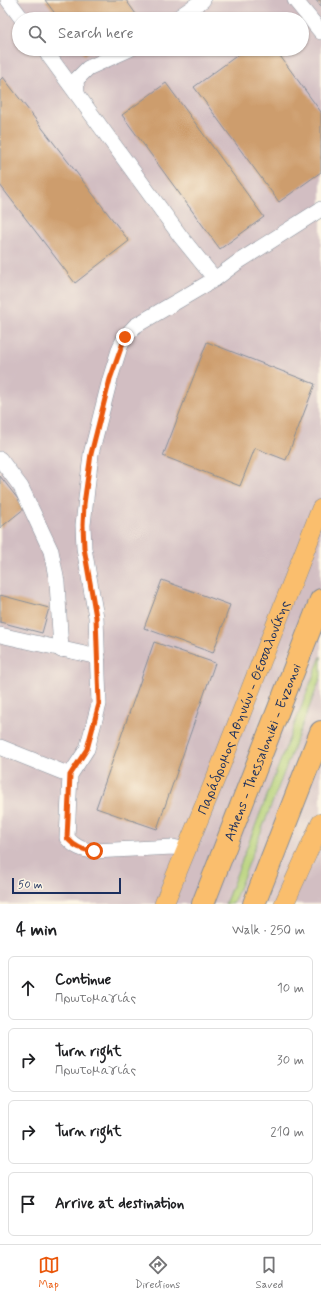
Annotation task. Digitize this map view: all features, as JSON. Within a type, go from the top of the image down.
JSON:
[{"type":"highway","name":"Athens - Thessaloniki - Evzonoi","points":[[203,904],[321,600]]},
{"type":"highway","points":[[254,904],[321,732]]},
{"type":"main road","name":"Παράδρομος Αθηνών - Θεσσαλονίκης","points":[[164,904],[321,509]]},
{"type":"main road","points":[[284,904],[321,823]]},
{"type":"street","points":[[8,0],[17,12]]},
{"type":"street","points":[[186,12],[203,0]]},
{"type":"street","points":[[295,0],[305,12]]},
{"type":"street","points":[[309,17],[321,32]]},
{"type":"street","points":[[49,56],[181,237],[215,279]]},
{"type":"street","points":[[77,93],[76,80],[88,68],[115,56]]},
{"type":"street","points":[[186,850],[173,847],[94,851],[82,850],[67,838],[70,775],[87,749],[99,704],[96,617],[84,548],[83,525],[91,454],[110,379],[125,337],[135,326],[215,279],[238,262],[321,209]]},
{"type":"street","points":[[0,459],[21,487],[52,551],[57,582],[61,650]]},
{"type":"street","points":[[0,635],[61,650],[98,657]]},
{"type":"street","points":[[0,747],[70,775]]},
{"type":"shaded area","points":[[0,0],[321,0],[321,904],[0,904]]},
{"type":"green space","points":[[321,656],[321,677],[233,904],[225,904]]},
{"type":"building","points":[[45,0],[126,0],[134,12],[54,12]]},
{"type":"building","points":[[316,0],[321,0],[321,7]]},
{"type":"building","points":[[236,56],[280,56],[321,112],[321,172],[279,202],[194,87]]},
{"type":"building","points":[[3,77],[129,241],[75,283],[0,185],[0,80]]},
{"type":"building","points":[[166,83],[264,217],[220,249],[122,115]]},
{"type":"building","points":[[207,342],[315,384],[286,460],[255,448],[240,486],[163,456]]},
{"type":"building","points":[[0,476],[25,508],[0,528]]},
{"type":"building","points":[[162,580],[230,605],[213,653],[144,628]]},
{"type":"building","points":[[0,595],[49,608],[42,633],[0,622]]},
{"type":"building","points":[[154,642],[215,663],[157,829],[96,808]]},
{"type":"route","points":[[94,851],[82,850],[67,838],[70,775],[87,749],[99,704],[99,666],[96,617],[84,548],[84,504],[91,454],[110,379],[120,347],[125,337]]}]
